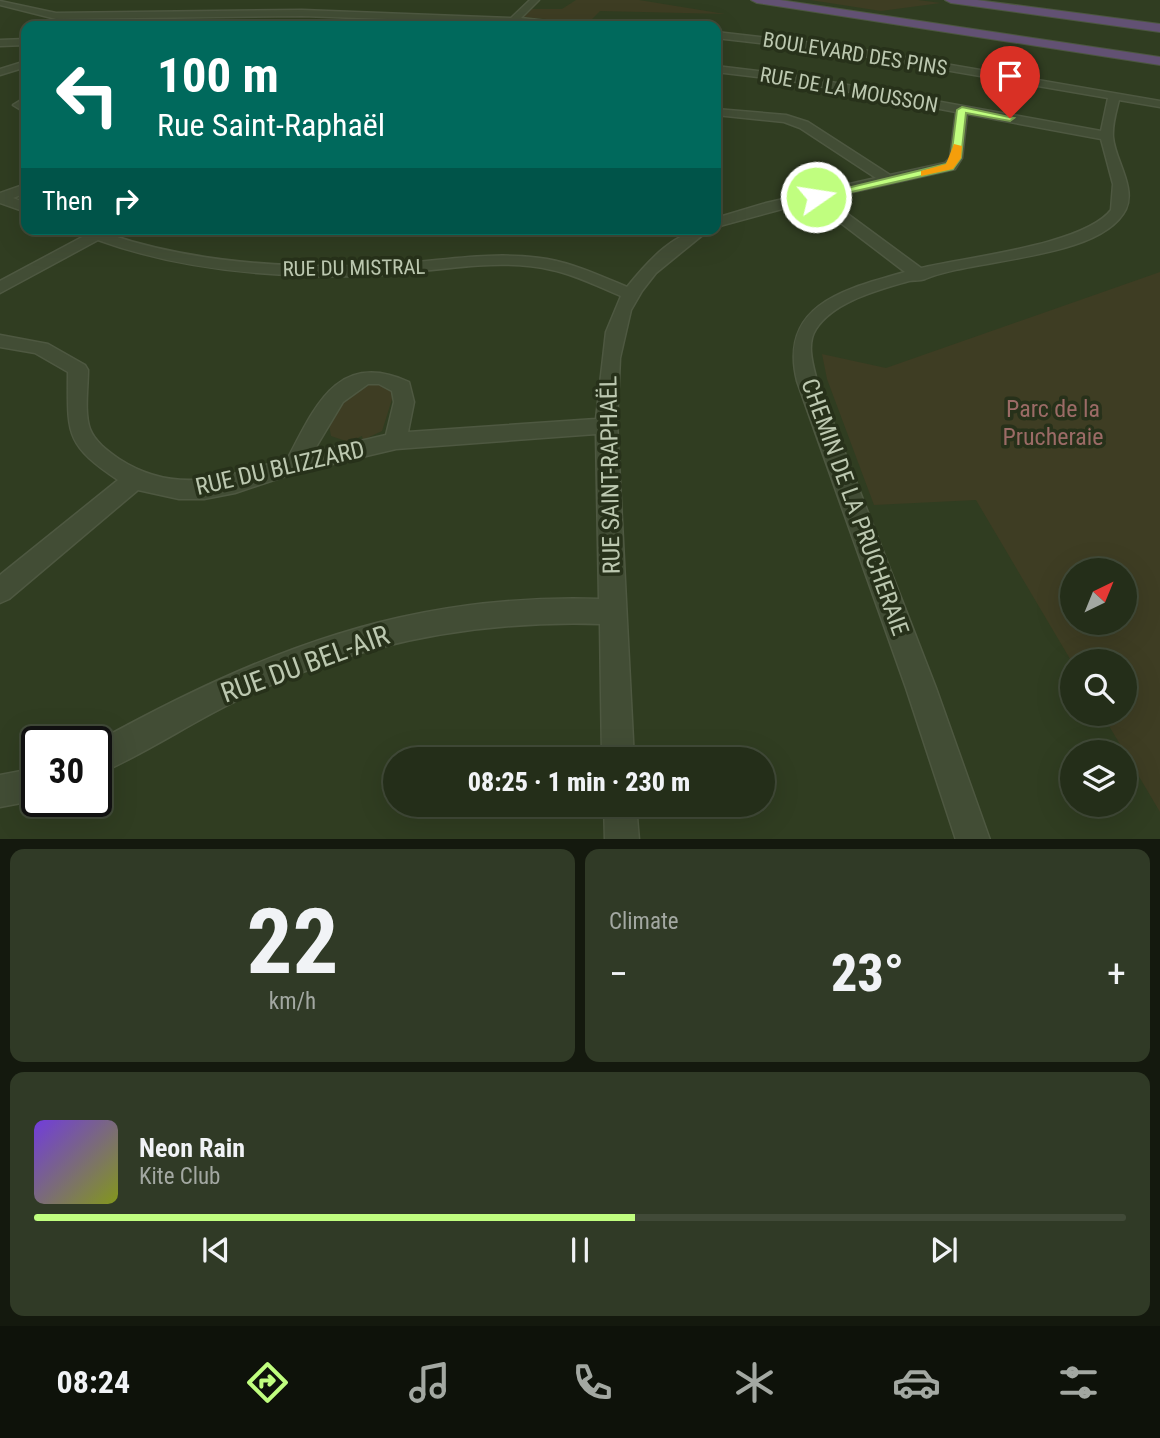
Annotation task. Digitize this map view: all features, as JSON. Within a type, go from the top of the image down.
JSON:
[{"type":"highway","points":[[757,0],[1160,61]]},
{"type":"highway","points":[[951,0],[1160,28]]},
{"type":"street","points":[[514,20],[535,0]]},
{"type":"street","points":[[328,14],[340,2]]},
{"type":"street","points":[[0,3],[56,16],[328,14],[523,21]]},
{"type":"street","points":[[0,16],[47,5]]},
{"type":"street","points":[[145,21],[166,6]]},
{"type":"street","points":[[389,21],[394,16]]},
{"type":"street","name":"BOULEVARD DES PINS","points":[[721,35],[840,49],[1160,104]]},
{"type":"street","points":[[0,43],[21,42]]},
{"type":"street","points":[[0,72],[21,66]]},
{"type":"street","name":"RUE DE LA MOUSSON","points":[[721,70],[798,79],[1106,136]]},
{"type":"street","name":"CHEMIN DE LA PRUCHERAIE","points":[[973,839],[922,688],[801,360],[803,341],[809,325],[836,302],[920,275],[1075,239],[1096,231],[1119,209],[1120,201],[1106,136],[1114,96]]},
{"type":"street","points":[[721,221],[771,206],[950,166],[956,158],[962,110]]},
{"type":"street","points":[[721,113],[795,121],[888,180]]},
{"type":"street","points":[[2,200],[21,190]]},
{"type":"street","points":[[816,197],[920,275]]},
{"type":"street","points":[[2,200],[21,206]]},
{"type":"street","points":[[0,288],[87,235]]},
{"type":"street","name":"RUE DU MISTRAL","points":[[105,235],[152,253],[203,264],[265,270],[371,271],[522,260],[561,266],[628,293]]},
{"type":"street","name":"RUE SAINT-RAPHAËL","points":[[617,747],[606,426],[608,367],[613,340],[628,293],[658,263],[695,235]]},
{"type":"street","name":"RUE DU BLIZZARD","points":[[0,341],[27,342],[61,356],[78,370],[79,429],[97,455],[134,480],[179,490],[204,490],[296,464],[396,441],[606,426]]},
{"type":"street","points":[[296,464],[334,398],[356,380],[392,380],[402,387],[404,402],[396,441]]},
{"type":"street","points":[[0,591],[134,480]]},
{"type":"street","name":"RUE DU BEL-AIR","points":[[112,750],[177,714],[270,672],[367,637],[421,625],[505,613],[612,612]]},
{"type":"street","points":[[0,791],[21,788]]},
{"type":"street","points":[[621,817],[622,839]]},
{"type":"green space","points":[[576,0],[639,0],[725,14],[600,11],[590,21],[524,17],[532,9],[562,9]]},
{"type":"green space","points":[[810,0],[918,0],[941,3],[881,11]]},
{"type":"green space","name":"Parc de la Prucheraie","points":[[1160,272],[1160,812],[1137,773],[1137,740],[1117,740],[1109,726],[1137,726],[1137,649],[1064,649],[976,500],[874,505],[827,379],[822,354],[886,368]]},
{"type":"green space","points":[[377,383],[391,388],[394,393],[382,431],[363,440],[362,436],[349,442],[331,436],[329,425],[348,397],[361,387]]},
{"type":"slow traffic","points":[[924,174],[950,166],[956,158],[957,146]]},
{"type":"route","points":[[816,197],[937,172],[950,166],[956,158],[962,110],[1010,118]]}]
